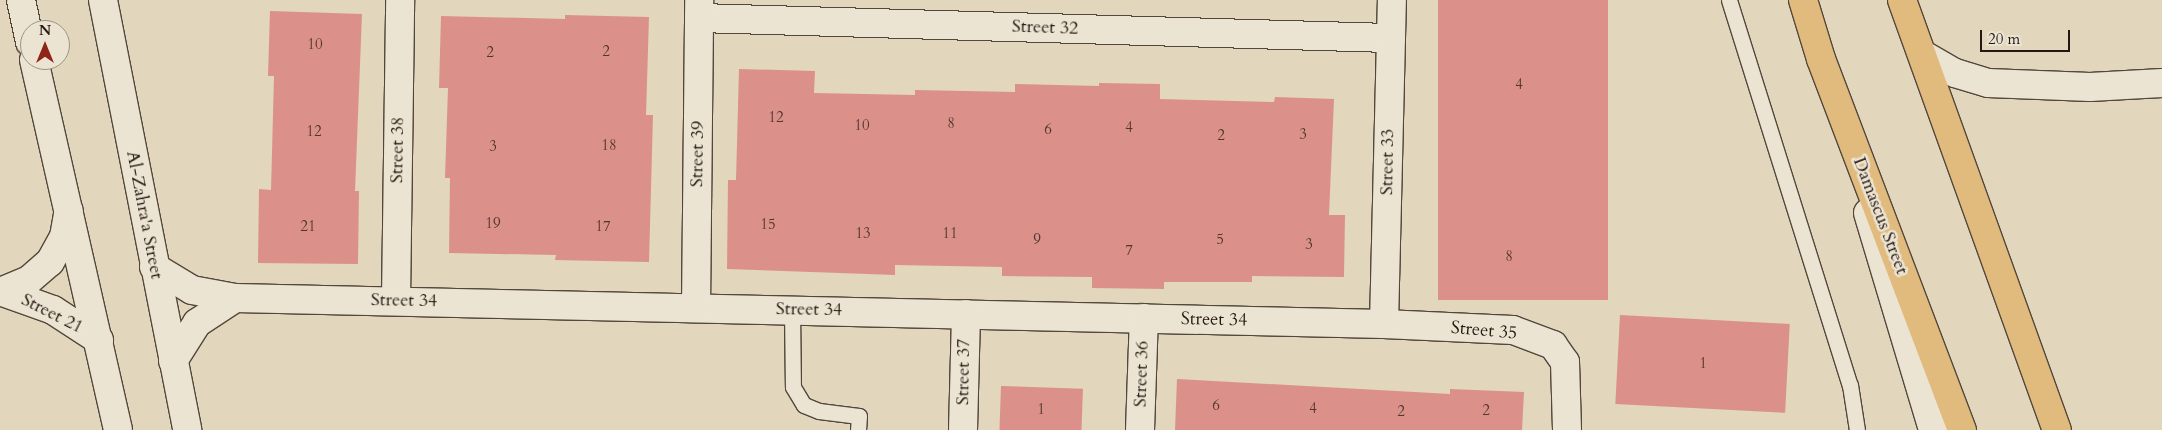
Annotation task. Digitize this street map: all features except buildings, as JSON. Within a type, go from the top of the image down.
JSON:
[{"type":"main road","name":"Damascus Street","points":[[1803,0],[1821,59],[1962,430]]},
{"type":"main road","points":[[1902,0],[2057,430]]},
{"type":"street","points":[[20,0],[25,20]]},
{"type":"street","name":"Al-Zahra'a Street","points":[[103,0],[187,430]]},
{"type":"street","name":"Street 38","points":[[396,300],[400,0]]},
{"type":"street","name":"Street 33","points":[[1384,324],[1392,0]]},
{"type":"street","name":"Street 32","points":[[699,9],[1391,38]]},
{"type":"street","name":"Street 39","points":[[696,308],[699,9]]},
{"type":"street","points":[[1922,54],[1955,73],[1988,83],[2090,87],[2162,83]]},
{"type":"street","points":[[1821,59],[1933,430]]},
{"type":"street","points":[[36,70],[118,430]]},
{"type":"street","name":"Street 21","points":[[1,291],[29,280],[50,262],[64,237],[69,210]]},
{"type":"street","name":"Street 34","points":[[154,267],[192,290],[235,298],[396,300],[1384,324]]},
{"type":"street","name":"Street 21","points":[[1,291],[53,310],[99,340]]},
{"type":"street","points":[[173,361],[197,323],[235,298]]},
{"type":"street","name":"Street 37","points":[[963,430],[966,314]]},
{"type":"street","name":"Street 36","points":[[1140,430],[1144,318]]},
{"type":"street","name":"Street 35","points":[[1384,324],[1513,330],[1553,345],[1565,362],[1567,430]]},
{"type":"lane","points":[[1729,0],[1850,385],[1857,430]]},
{"type":"lane","points":[[792,310],[793,387],[804,406],[819,412],[859,416],[858,430]]}]
